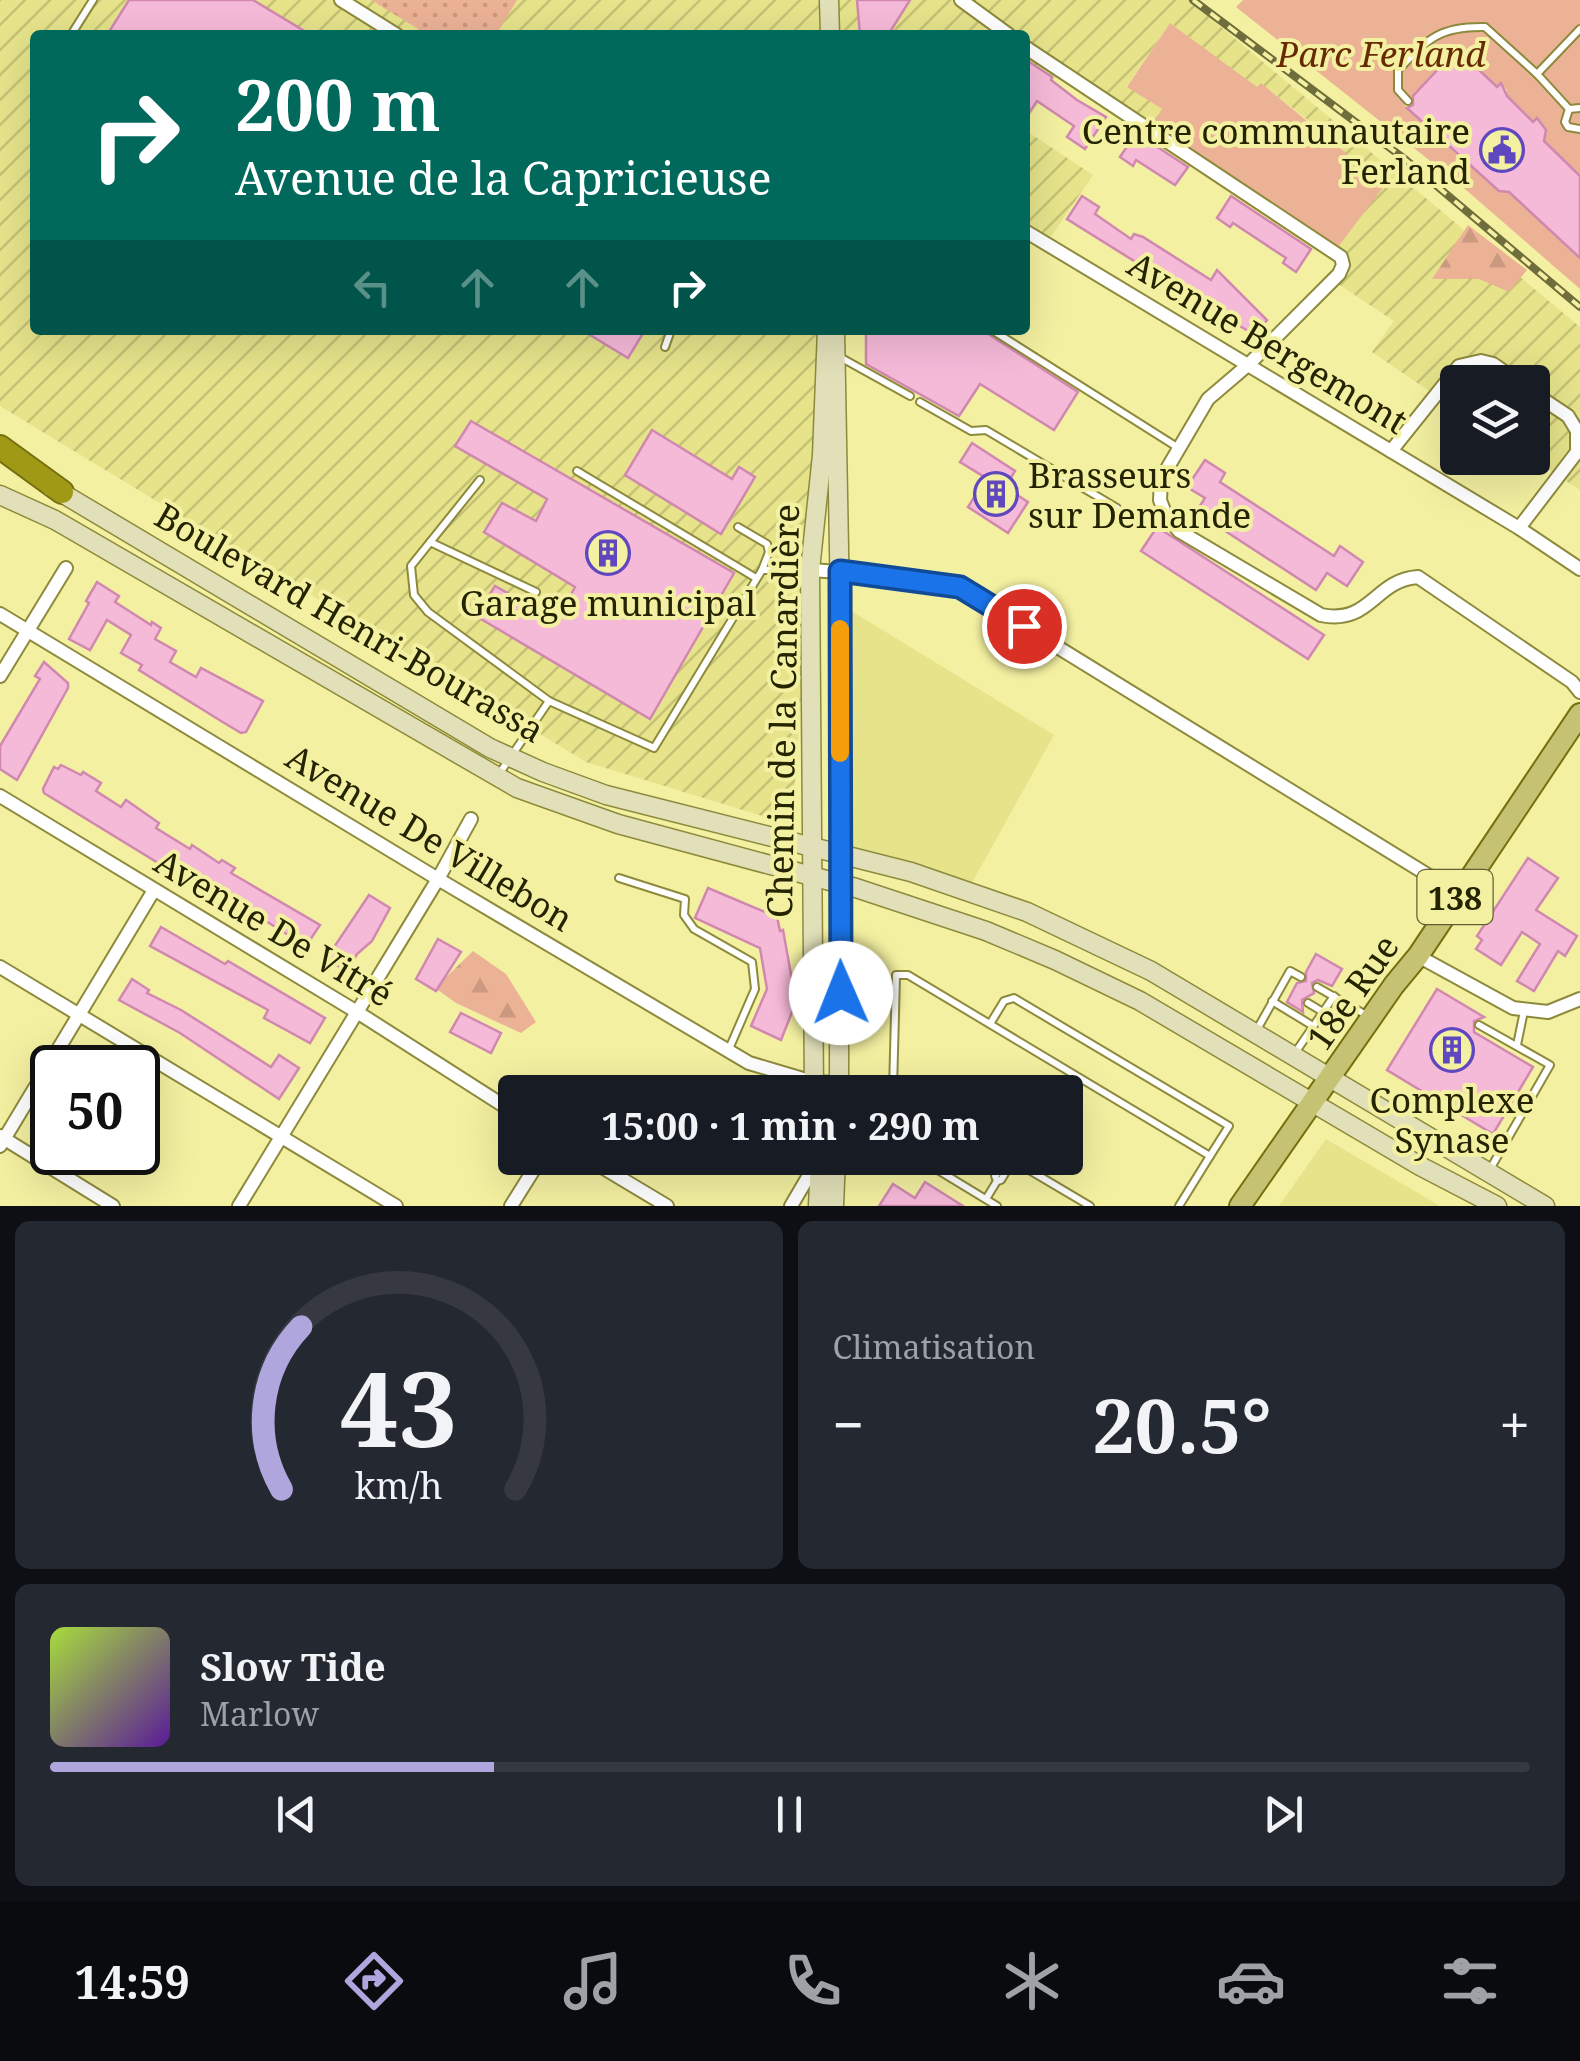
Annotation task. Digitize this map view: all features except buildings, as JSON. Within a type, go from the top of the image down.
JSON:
[{"type":"highway","points":[[0,447],[62,492]]},
{"type":"main road","points":[[829,0],[830,30]]},
{"type":"main road","name":"Chemin de la Canardière","points":[[814,1075],[810,570],[822,454],[827,335]]},
{"type":"main road","name":"Chemin de la Canardière","points":[[836,335],[840,571],[839,1075]]},
{"type":"main road","name":"Boulevard Henri-Bourassa","points":[[0,462],[62,492],[490,748],[606,794],[810,844],[968,890],[1027,912],[1151,971],[1545,1206]]},
{"type":"main road","name":"Boulevard Henri-Bourassa","points":[[0,494],[55,520],[496,777],[547,801],[618,824],[840,883],[986,931],[1055,960],[1140,1001],[1420,1166],[1497,1206]]},
{"type":"main road","name":"18e Rue","points":[[1240,1206],[1418,956],[1580,714]]},
{"type":"main road","points":[[818,1206],[819,1175]]},
{"type":"main road","points":[[834,1206],[835,1175]]},
{"type":"street","points":[[340,0],[388,30]]},
{"type":"street","points":[[961,0],[1002,30]]},
{"type":"street","points":[[1030,49],[1341,257],[1339,274],[1249,364],[1208,398],[1161,480],[1160,500],[1166,516],[1179,532],[1321,615],[1335,618],[1353,616],[1402,578],[1418,578],[1572,682],[1580,692]]},
{"type":"street","name":"Avenue Bergemont","points":[[1030,233],[1520,528],[1580,570]]},
{"type":"street","points":[[1463,365],[1481,361],[1494,365]]},
{"type":"street","points":[[1390,451],[1440,389]]},
{"type":"street","points":[[1520,528],[1577,452],[1577,431],[1568,416],[1550,404]]},
{"type":"street","points":[[0,676],[66,568]]},
{"type":"street","points":[[810,570],[960,587],[1457,893]]},
{"type":"street","name":"Avenue De Villebon","points":[[0,614],[749,1063],[782,1075]]},
{"type":"street","name":"Avenue De Vitré","points":[[0,796],[498,1101]]},
{"type":"street","points":[[239,1206],[471,819]]},
{"type":"street","points":[[113,1206],[2,1140],[154,890]]},
{"type":"street","points":[[1418,956],[1512,1008],[1548,1012],[1580,999]]},
{"type":"street","points":[[0,967],[396,1206]]},
{"type":"street","points":[[511,1206],[530,1175]]},
{"type":"street","points":[[615,1175],[667,1206]]},
{"type":"street","points":[[791,1206],[810,1175]]},
{"type":"lane","points":[[74,30],[92,0]]},
{"type":"lane","points":[[1408,100],[1398,90],[1398,70],[1428,39],[1446,30],[1484,27],[1569,109]]},
{"type":"lane","points":[[1537,74],[1580,29]]},
{"type":"lane","points":[[1569,109],[1580,108]]},
{"type":"lane","points":[[1569,109],[1565,122],[1568,128],[1580,129]]},
{"type":"lane","points":[[666,347],[670,335]]},
{"type":"lane","points":[[1000,335],[1180,448]]},
{"type":"lane","points":[[838,356],[910,396]]},
{"type":"lane","points":[[920,402],[970,431],[986,430],[1116,508]]},
{"type":"lane","points":[[577,471],[756,578]]},
{"type":"lane","points":[[480,480],[411,566],[414,596],[428,612],[548,701],[654,748],[762,570],[767,544],[738,527]]},
{"type":"lane","points":[[430,542],[536,592]]},
{"type":"lane","points":[[762,570],[810,570]]},
{"type":"lane","points":[[496,777],[548,701]]},
{"type":"lane","points":[[619,878],[685,899],[684,915],[694,929],[752,962],[755,989],[728,1050]]},
{"type":"lane","points":[[1254,1034],[1290,971],[1300,977]]},
{"type":"lane","points":[[893,1075],[896,975],[908,975],[1210,1156]]},
{"type":"lane","points":[[1280,987],[1291,994]]},
{"type":"lane","points":[[1318,987],[1371,1018]]},
{"type":"lane","points":[[1292,1056],[1334,996]]},
{"type":"lane","points":[[990,1024],[1004,1001],[1014,998],[1229,1126],[1179,1206]]},
{"type":"lane","points":[[1272,1002],[1313,1026]]},
{"type":"lane","points":[[1308,1003],[1323,1012]]},
{"type":"lane","points":[[1517,1045],[1524,1011]]},
{"type":"lane","points":[[1479,1024],[1550,1065],[1488,1173]]},
{"type":"lane","points":[[946,1175],[998,1206]]},
{"type":"lane","points":[[986,1199],[1004,1175]]},
{"type":"lane","points":[[1036,1175],[1090,1206]]},
{"type":"shaded area","points":[[0,0],[1189,0],[1580,327],[1580,490],[1550,470],[1550,365],[1440,365],[1440,398],[1372,352],[1394,321],[1332,280],[1339,274],[1335,251],[1342,147],[1262,84],[1258,88],[1170,23],[1127,86],[1163,110],[1149,130],[1059,72],[1030,116],[1030,30],[30,30],[30,335],[821,335],[810,570],[792,825],[586,762],[0,406]]},
{"type":"shaded area","points":[[1030,133],[1093,175],[1046,244],[1030,234]]},
{"type":"shaded area","points":[[840,604],[1054,735],[968,890],[839,853]]},
{"type":"shaded area","points":[[1326,1139],[1440,1206],[1279,1206]]},
{"type":"green space","points":[[371,0],[517,0],[499,30],[420,30]]},
{"type":"green space","name":"Parc Ferland","points":[[1243,0],[1580,0],[1580,176],[1543,140],[1546,130],[1537,119],[1533,122],[1505,94],[1507,90],[1501,84],[1497,87],[1457,50],[1404,105],[1458,156],[1505,189],[1580,258],[1580,289],[1458,183],[1236,7]]},
{"type":"green space","points":[[1170,23],[1257,87],[1261,83],[1385,185],[1335,251],[1149,130],[1162,109],[1127,87]]},
{"type":"green space","points":[[1468,225],[1527,270],[1509,292],[1479,279],[1432,279]]},
{"type":"green space","points":[[473,951],[506,974],[536,1022],[521,1033],[456,1003],[435,988]]},
{"type":"railway","points":[[1193,0],[1406,160],[1580,307]]},
{"type":"slow traffic","points":[[840,629],[840,753]]},
{"type":"place","name":"Centre communautaire Ferland","points":[[1502,150]]},
{"type":"place","name":"Brasseurs sur Demande","points":[[996,494]]},
{"type":"place","name":"Garage municipal","points":[[608,553]]},
{"type":"place","name":"Complexe Synase","points":[[1452,1050]]},
{"type":"route","points":[[841,993],[840,571],[960,587],[1024,626]]}]
